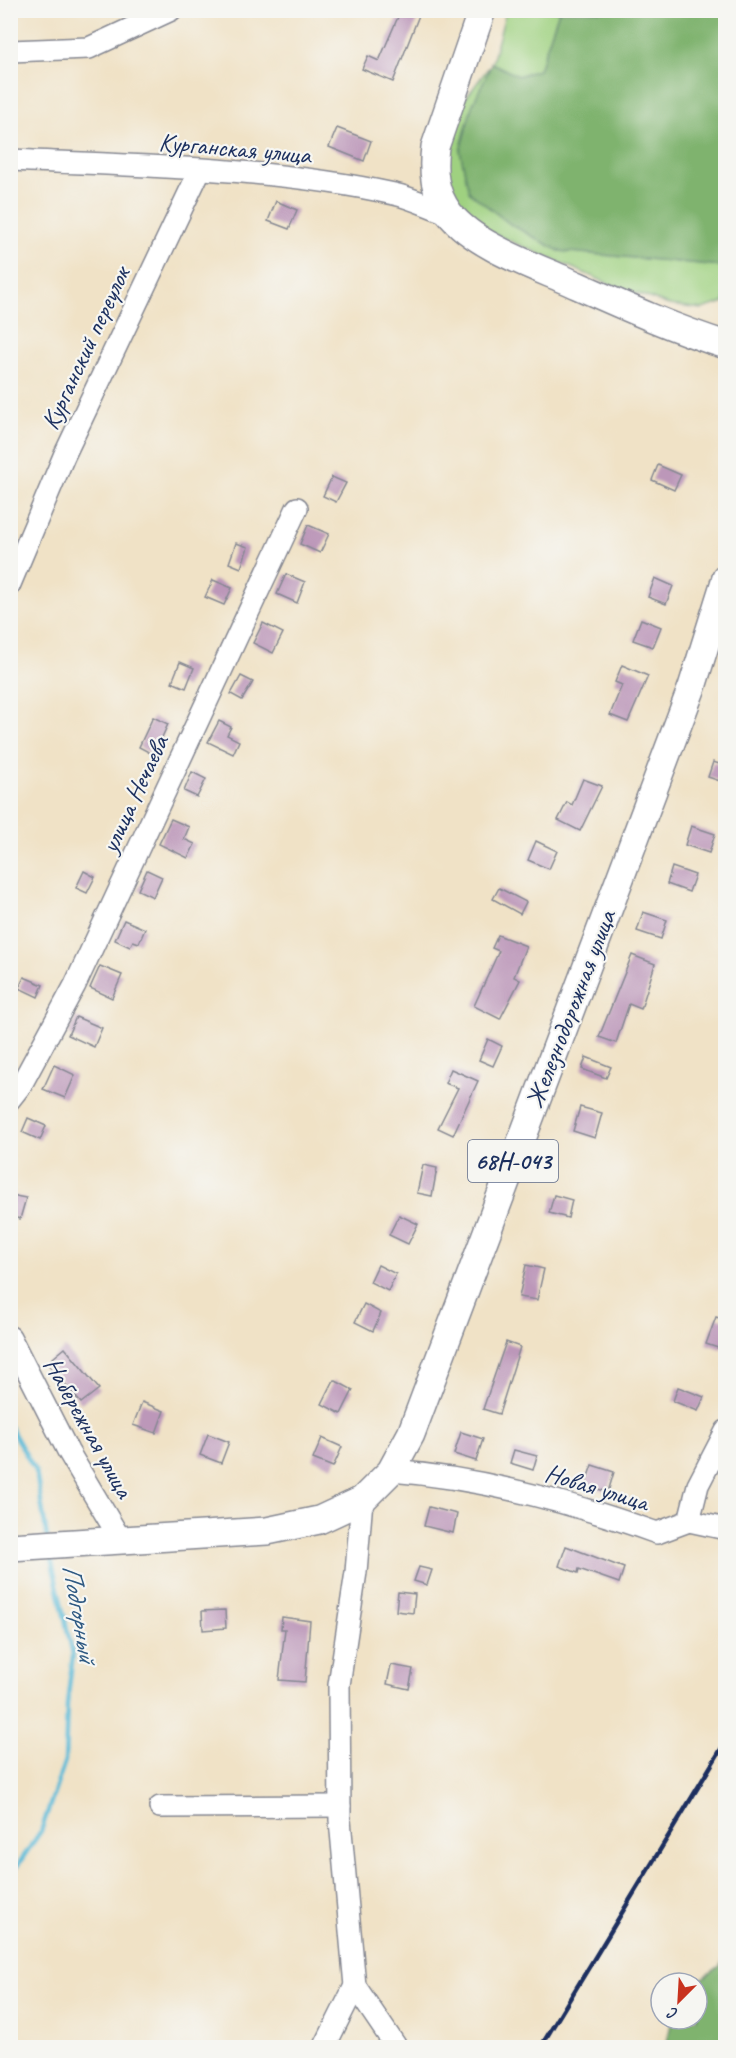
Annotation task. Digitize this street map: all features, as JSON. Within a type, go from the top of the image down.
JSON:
[{"type":"main road","points":[[482,10],[435,147],[433,168],[438,195],[450,214],[492,248],[631,310],[726,345]]},
{"type":"main road","name":"Железнодорожная улица","points":[[122,1542],[267,1531],[319,1520],[362,1500],[391,1471],[411,1434],[683,710],[726,578]]},
{"type":"main road","name":"68Н-043","points":[[10,1547],[122,1542]]},
{"type":"street","points":[[10,51],[89,48],[171,10]]},
{"type":"street","name":"Курганская улица","points":[[10,160],[200,170],[327,183],[396,194],[450,214]]},
{"type":"street","name":"Курганский переулок","points":[[10,584],[64,456],[200,170]]},
{"type":"street","name":"улица Нечаева","points":[[10,1099],[21,1085],[75,985],[297,508]]},
{"type":"street","name":"Набережная улица","points":[[10,1337],[69,1451],[122,1542]]},
{"type":"street","points":[[726,1431],[698,1485],[689,1521],[726,1529]]},
{"type":"street","name":"Новая улица","points":[[391,1471],[444,1475],[584,1507],[657,1533],[689,1521]]},
{"type":"street","points":[[362,1500],[356,1572],[339,1685],[340,1806],[355,1986],[397,2048]]},
{"type":"street","points":[[160,1807],[340,1806]]},
{"type":"street","points":[[324,2048],[355,1986]]},
{"type":"green space","points":[[506,11],[559,11],[539,70],[518,76],[492,63]]},
{"type":"green space","points":[[559,11],[725,11],[726,259],[723,266],[559,251],[510,224],[469,192],[460,151],[472,106],[492,63],[518,76],[539,70]]},
{"type":"green space","points":[[491,64],[559,251],[722,266],[725,259],[725,302],[702,309],[669,305],[605,282],[483,229],[460,209],[446,185],[446,154],[462,103]]},
{"type":"green space","points":[[725,1956],[725,2047],[666,2047],[669,2031],[709,2031],[709,1974],[720,1966]]},
{"type":"building","points":[[401,10],[421,10],[393,82],[362,69],[368,56],[379,61]]},
{"type":"building","points":[[337,128],[371,141],[364,161],[329,147]]},
{"type":"building","points":[[276,201],[297,210],[289,229],[268,221]]},
{"type":"building","points":[[658,465],[681,475],[674,490],[652,480]]},
{"type":"building","points":[[332,477],[346,483],[336,502],[323,496]]},
{"type":"building","points":[[308,525],[329,534],[320,553],[300,544]]},
{"type":"building","points":[[236,543],[248,547],[241,568],[229,563]]},
{"type":"building","points":[[286,574],[305,582],[297,603],[277,594]]},
{"type":"building","points":[[655,578],[673,586],[666,604],[648,597]]},
{"type":"building","points":[[213,580],[232,588],[224,605],[205,597]]},
{"type":"building","points":[[641,619],[661,627],[653,647],[633,640]]},
{"type":"building","points":[[263,623],[283,633],[273,653],[253,643]]},
{"type":"building","points":[[180,662],[194,668],[186,688],[172,682]]},
{"type":"building","points":[[622,665],[648,676],[628,722],[610,715],[622,685],[615,682]]},
{"type":"building","points":[[241,676],[253,682],[242,700],[231,694]]},
{"type":"building","points":[[153,717],[168,724],[154,755],[139,747]]},
{"type":"building","points":[[219,721],[231,727],[227,735],[239,741],[233,754],[208,742]]},
{"type":"building","points":[[713,762],[726,766],[726,783],[708,777]]},
{"type":"building","points":[[192,772],[206,779],[197,797],[184,791]]},
{"type":"building","points":[[583,779],[602,786],[580,831],[558,820],[567,802],[572,805]]},
{"type":"building","points":[[171,819],[189,827],[184,839],[195,844],[188,858],[159,844]]},
{"type":"building","points":[[691,826],[715,834],[709,853],[685,845]]},
{"type":"building","points":[[536,841],[557,851],[549,869],[528,860]]},
{"type":"building","points":[[672,867],[695,875],[689,892],[667,884]]},
{"type":"building","points":[[147,870],[162,877],[153,897],[138,890]]},
{"type":"building","points":[[84,871],[95,877],[87,893],[76,888]]},
{"type":"building","points":[[499,888],[526,902],[520,914],[493,899]]},
{"type":"building","points":[[643,912],[667,920],[661,939],[637,931]]},
{"type":"building","points":[[124,920],[145,929],[139,943],[133,941],[130,947],[115,940]]},
{"type":"building","points":[[498,935],[526,946],[514,977],[520,980],[500,1019],[474,1006],[499,951],[492,948]]},
{"type":"building","points":[[632,955],[655,964],[641,1009],[629,1004],[616,1043],[599,1037]]},
{"type":"building","points":[[100,966],[122,975],[112,998],[90,988]]},
{"type":"building","points":[[24,977],[43,985],[38,997],[19,988]]},
{"type":"building","points":[[76,1017],[102,1028],[94,1047],[68,1035]]},
{"type":"building","points":[[488,1039],[502,1046],[493,1066],[479,1060]]},
{"type":"building","points":[[586,1057],[611,1067],[606,1078],[582,1069]]},
{"type":"building","points":[[54,1065],[75,1075],[65,1098],[43,1089]]},
{"type":"building","points":[[451,1069],[478,1081],[453,1135],[438,1128],[458,1088],[445,1083]]},
{"type":"building","points":[[580,1107],[602,1113],[595,1138],[573,1131]]},
{"type":"building","points":[[28,1118],[46,1126],[40,1140],[22,1132]]},
{"type":"building","points":[[423,1165],[437,1168],[432,1196],[417,1193]]},
{"type":"building","points":[[10,1195],[26,1198],[20,1219],[10,1216]]},
{"type":"building","points":[[554,1195],[572,1200],[568,1218],[549,1213]]},
{"type":"building","points":[[399,1215],[418,1224],[408,1244],[389,1235]]},
{"type":"building","points":[[378,1265],[396,1274],[388,1291],[370,1282]]},
{"type":"building","points":[[526,1265],[544,1269],[537,1300],[519,1297]]},
{"type":"building","points":[[364,1304],[381,1313],[373,1331],[355,1322]]},
{"type":"building","points":[[716,1317],[726,1320],[726,1345],[723,1344],[721,1349],[706,1344]]},
{"type":"building","points":[[506,1342],[520,1347],[499,1414],[483,1409]]},
{"type":"building","points":[[65,1348],[99,1389],[81,1403],[47,1363]]},
{"type":"building","points":[[334,1380],[353,1390],[341,1414],[322,1404]]},
{"type":"building","points":[[678,1387],[704,1397],[698,1411],[673,1401]]},
{"type":"building","points":[[142,1402],[164,1411],[156,1433],[133,1425]]},
{"type":"building","points":[[461,1432],[483,1439],[476,1461],[454,1454]]},
{"type":"building","points":[[208,1434],[229,1442],[221,1463],[200,1455]]},
{"type":"building","points":[[322,1438],[342,1447],[333,1467],[313,1459]]},
{"type":"building","points":[[514,1450],[537,1456],[533,1470],[510,1463]]},
{"type":"building","points":[[592,1465],[614,1472],[608,1492],[585,1485]]},
{"type":"building","points":[[429,1507],[457,1514],[453,1533],[424,1526]]},
{"type":"building","points":[[566,1546],[624,1568],[619,1583],[579,1569],[578,1573],[559,1566]]},
{"type":"building","points":[[419,1567],[432,1570],[427,1585],[414,1581]]},
{"type":"building","points":[[398,1592],[415,1594],[413,1613],[396,1611]]},
{"type":"building","points":[[225,1610],[226,1628],[203,1630],[202,1611]]},
{"type":"building","points":[[282,1617],[310,1621],[305,1682],[279,1680],[285,1629],[281,1629]]},
{"type":"building","points":[[391,1665],[413,1669],[409,1689],[387,1684]]},
{"type":"waterway","name":"Подгорный","points":[[10,1427],[36,1472],[47,1537]]},
{"type":"waterway","name":"Подгорный","points":[[10,1873],[13,1872],[41,1831],[65,1761],[67,1704],[73,1655],[50,1554]]},
{"type":"railway","points":[[540,2048],[726,1741]]}]
